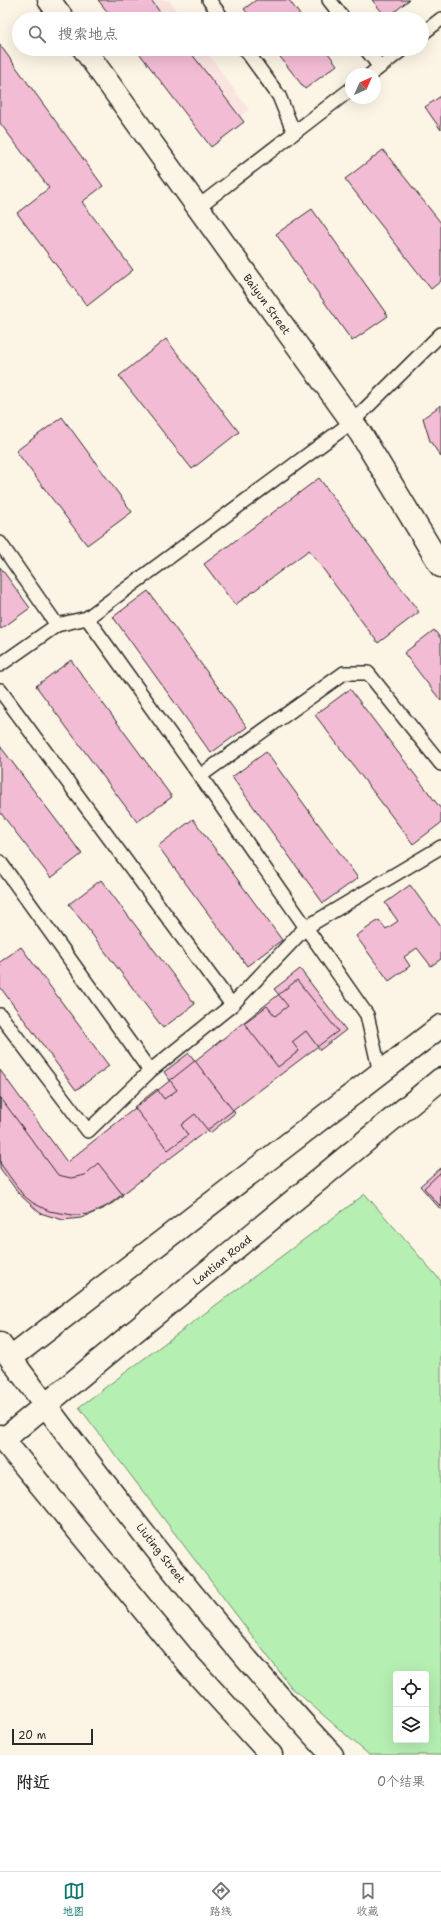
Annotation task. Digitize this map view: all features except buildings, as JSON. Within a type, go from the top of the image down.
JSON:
[{"type":"street","points":[[49,0],[58,12]]},
{"type":"street","name":"Baiyun Street","points":[[89,56],[352,422],[441,566]]},
{"type":"street","points":[[5,1351],[380,1073],[441,1026]]},
{"type":"street","name":"Lantian Road","points":[[1,1440],[45,1406],[441,1079]]},
{"type":"street","name":"Liuting Street","points":[[5,1351],[45,1406],[213,1620],[278,1697],[332,1755]]},
{"type":"street","points":[[1,1440],[189,1665],[271,1755]]},
{"type":"street","points":[[278,1697],[346,1755]]},
{"type":"street","points":[[254,1736],[268,1755]]},
{"type":"lane","points":[[209,0],[218,12]]},
{"type":"lane","points":[[329,0],[338,12]]},
{"type":"lane","points":[[429,28],[441,19]]},
{"type":"lane","points":[[250,56],[279,96],[294,133]]},
{"type":"lane","points":[[369,56],[374,68]]},
{"type":"lane","points":[[379,68],[394,56]]},
{"type":"lane","points":[[198,207],[345,94]]},
{"type":"lane","points":[[0,665],[57,625],[87,618],[352,422],[441,334]]},
{"type":"lane","points":[[0,543],[57,625]]},
{"type":"lane","points":[[87,618],[200,776],[367,1015],[380,1073]]},
{"type":"lane","points":[[200,776],[344,673],[368,673],[441,764]]},
{"type":"lane","points":[[0,690],[232,1005]]},
{"type":"lane","points":[[0,1015],[88,1131],[150,1071],[232,1005],[305,928],[441,847]]},
{"type":"lane","points":[[0,862],[150,1071]]},
{"type":"shaded area","points":[[106,0],[169,0],[178,12],[115,12]]},
{"type":"shaded area","points":[[147,56],[210,56],[249,110],[209,140]]},
{"type":"green space","points":[[365,1194],[441,1281],[441,1755],[369,1755],[291,1687],[79,1407]]}]
